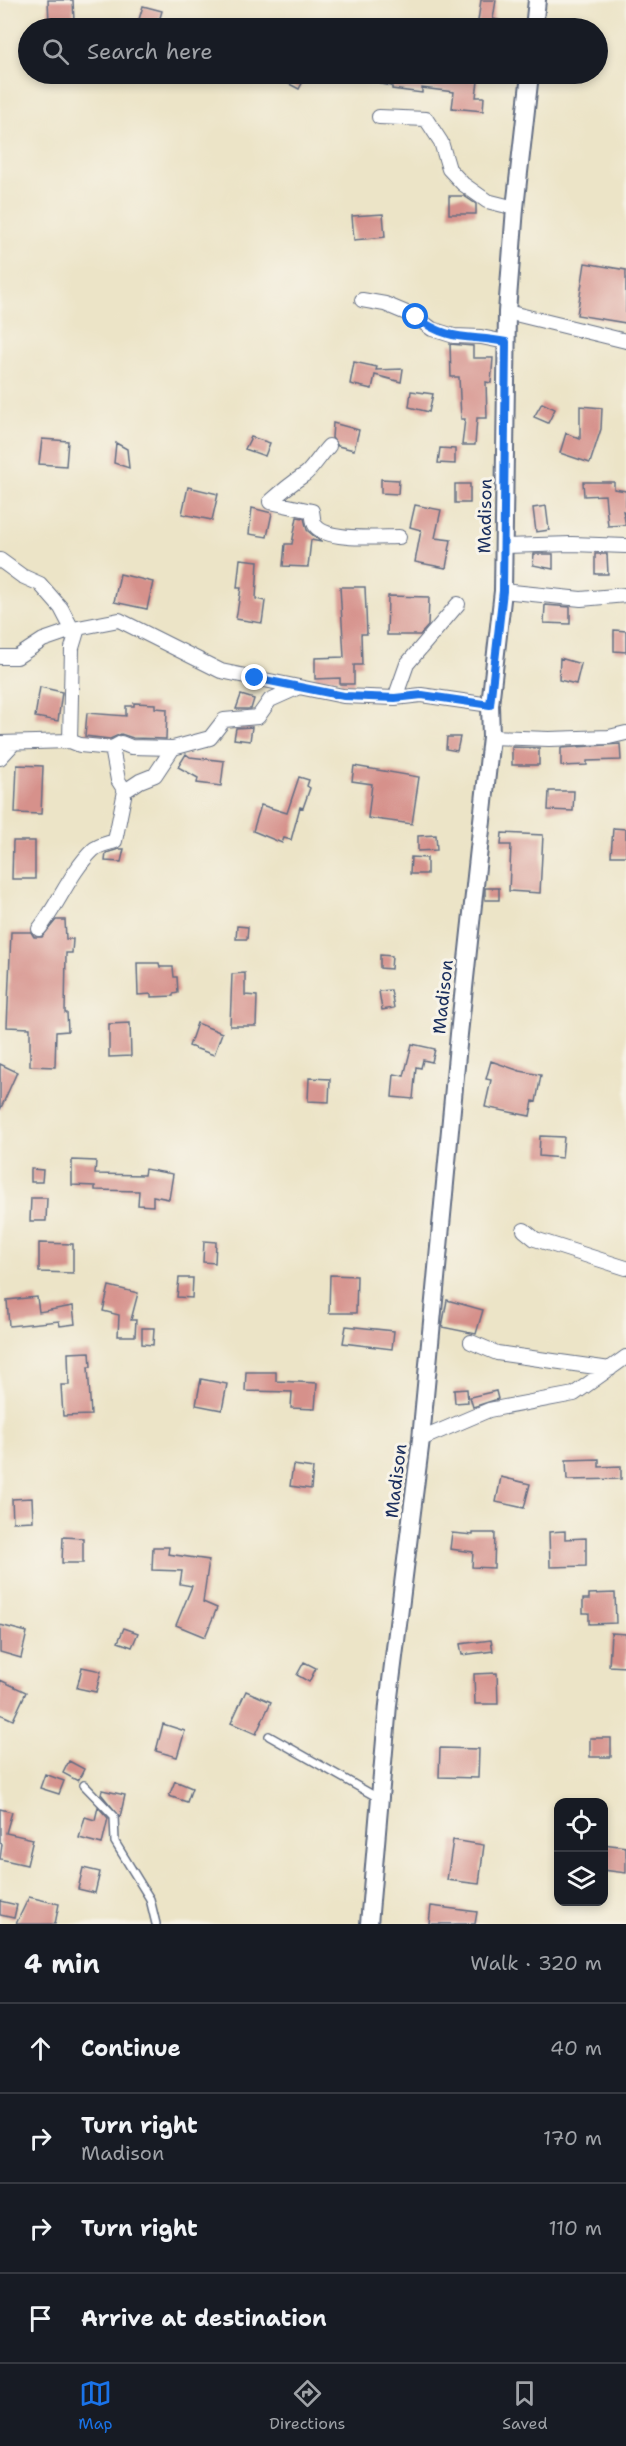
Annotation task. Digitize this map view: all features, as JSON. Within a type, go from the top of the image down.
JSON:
[{"type":"street","points":[[535,18],[537,0]]},
{"type":"street","name":"Madison","points":[[369,1924],[388,1705],[421,1439],[458,1046],[491,737],[490,705],[503,591],[505,546],[507,312],[515,208],[529,84]]},
{"type":"street","points":[[380,117],[426,119],[441,142],[449,169],[462,184],[487,201],[515,208]]},
{"type":"street","points":[[362,300],[385,304],[416,317],[432,328],[454,336],[481,337],[506,342]]},
{"type":"street","points":[[507,312],[626,341]]},
{"type":"street","points":[[329,446],[305,475],[297,477],[270,502],[312,512],[314,524],[321,531],[336,536],[399,537]]},
{"type":"street","points":[[505,546],[572,544],[626,546]]},
{"type":"street","points":[[0,560],[22,576],[40,584],[75,628],[72,648],[70,741]]},
{"type":"street","points":[[503,591],[581,599],[626,595]]},
{"type":"street","points":[[395,698],[407,664],[458,604]]},
{"type":"street","points":[[0,657],[17,657],[43,640],[75,628],[119,620],[221,671],[344,696],[395,698],[422,695],[490,705]]},
{"type":"street","points":[[0,758],[6,744],[70,741],[112,748],[121,743],[131,747],[174,748],[210,738],[224,720],[258,717],[270,700],[299,687]]},
{"type":"street","points":[[491,737],[549,739],[609,737],[626,733]]},
{"type":"street","points":[[39,929],[51,915],[66,886],[94,848],[115,841],[125,791],[118,780],[112,748]]},
{"type":"street","points":[[125,791],[155,775],[174,748]]},
{"type":"street","points":[[524,1230],[535,1239],[626,1268]]},
{"type":"street","points":[[471,1342],[496,1353],[610,1369]]},
{"type":"street","points":[[421,1439],[489,1410],[574,1394],[626,1357]]},
{"type":"lane","points":[[269,1736],[380,1798]]},
{"type":"lane","points":[[84,1785],[114,1816],[115,1842],[150,1899],[156,1924]]},
{"type":"building","points":[[48,0],[73,0],[74,18],[49,18]]},
{"type":"building","points":[[481,0],[496,0],[493,18],[478,18]]},
{"type":"building","points":[[143,6],[162,11],[160,18],[139,18]]},
{"type":"building","points":[[289,84],[302,84],[299,89]]},
{"type":"building","points":[[381,84],[478,84],[476,97],[484,97],[483,111],[452,108],[454,92],[422,88],[422,93],[392,89],[392,86]]},
{"type":"building","points":[[449,196],[464,196],[476,204],[476,214],[449,214]]},
{"type":"building","points":[[383,214],[385,237],[354,240],[352,216]]},
{"type":"building","points":[[585,263],[626,270],[626,323],[577,315]]},
{"type":"building","points":[[450,344],[473,346],[473,358],[493,358],[491,383],[486,382],[487,418],[477,418],[475,445],[462,445],[465,419],[461,419],[459,377],[451,377]]},
{"type":"building","points":[[354,362],[377,367],[376,370],[403,369],[401,382],[375,375],[372,389],[350,384]]},
{"type":"building","points":[[411,391],[433,394],[429,412],[409,407]]},
{"type":"building","points":[[542,403],[555,409],[548,423],[534,417]]},
{"type":"building","points":[[580,406],[602,408],[601,429],[590,463],[560,453],[566,433],[580,439]]},
{"type":"building","points":[[333,423],[359,430],[354,450],[338,446],[332,438]]},
{"type":"building","points":[[251,437],[270,443],[265,456],[245,449]]},
{"type":"building","points":[[42,439],[68,441],[66,466],[39,464]]},
{"type":"building","points":[[116,443],[127,449],[129,468],[114,463]]},
{"type":"building","points":[[440,448],[455,449],[455,464],[438,463]]},
{"type":"building","points":[[381,479],[399,480],[398,494],[381,493]]},
{"type":"building","points":[[583,482],[614,482],[614,489],[626,491],[626,512],[623,511],[626,525],[608,526],[605,495],[584,496]]},
{"type":"building","points":[[455,484],[470,484],[470,503],[455,503]]},
{"type":"building","points":[[188,487],[218,494],[212,520],[182,514]]},
{"type":"building","points":[[415,505],[441,510],[435,538],[451,540],[446,568],[415,562],[421,530],[410,527]]},
{"type":"building","points":[[546,506],[549,530],[536,532],[533,508]]},
{"type":"building","points":[[252,508],[272,513],[267,537],[249,534]]},
{"type":"building","points":[[297,517],[304,518],[307,530],[321,542],[311,540],[308,567],[283,566],[285,544],[292,544]]},
{"type":"building","points":[[534,554],[553,554],[553,569],[533,565]]},
{"type":"building","points":[[595,554],[607,554],[608,574],[595,574]]},
{"type":"building","points":[[240,559],[258,561],[256,599],[265,601],[262,623],[236,619],[241,588],[237,588]]},
{"type":"building","points":[[120,574],[153,582],[147,609],[114,602]]},
{"type":"building","points":[[340,587],[365,587],[367,634],[361,634],[362,665],[354,665],[354,684],[340,684],[340,678],[315,679],[315,658],[344,657]]},
{"type":"building","points":[[388,596],[429,597],[428,626],[420,635],[387,635]]},
{"type":"building","points":[[545,605],[570,607],[570,624],[544,623]]},
{"type":"building","points":[[614,630],[626,631],[626,652],[614,651]]},
{"type":"building","points":[[560,658],[581,664],[576,684],[559,680]]},
{"type":"building","points":[[40,687],[62,692],[58,721],[35,717]]},
{"type":"building","points":[[241,695],[254,699],[251,709],[236,709]]},
{"type":"building","points":[[134,703],[155,704],[155,708],[167,709],[166,739],[133,738],[121,734],[110,739],[85,736],[87,713],[126,716],[126,706],[134,706]]},
{"type":"building","points":[[252,727],[250,741],[234,739],[236,728]]},
{"type":"building","points":[[447,737],[460,737],[457,751],[446,749]]},
{"type":"building","points":[[620,744],[621,760],[587,761],[587,765],[561,766],[561,748]]},
{"type":"building","points":[[512,747],[539,748],[539,765],[512,765]]},
{"type":"building","points":[[186,754],[190,757],[224,761],[221,786],[197,783],[198,778],[178,767]]},
{"type":"building","points":[[17,765],[43,766],[41,814],[15,813]]},
{"type":"building","points":[[354,766],[419,777],[412,824],[368,818],[372,784],[352,781]]},
{"type":"building","points":[[299,777],[309,780],[307,786],[310,788],[303,808],[300,807],[291,840],[284,838],[282,843],[253,831],[261,805],[287,813]]},
{"type":"building","points":[[549,791],[574,791],[573,811],[548,810]]},
{"type":"building","points":[[613,828],[626,829],[626,856],[611,856]]},
{"type":"building","points":[[502,833],[543,835],[540,893],[509,891],[511,845],[501,845]]},
{"type":"building","points":[[436,835],[437,850],[418,851],[418,836]]},
{"type":"building","points":[[13,841],[35,841],[35,879],[12,879]]},
{"type":"building","points":[[124,849],[121,862],[105,861],[106,853]]},
{"type":"building","points":[[411,857],[427,858],[427,874],[410,874]]},
{"type":"building","points":[[485,888],[499,888],[499,900],[485,900]]},
{"type":"building","points":[[56,920],[65,920],[66,939],[73,939],[72,953],[66,953],[65,1013],[67,1013],[68,1031],[56,1032],[55,1067],[30,1066],[30,1028],[7,1027],[11,932],[31,932],[34,937],[42,937]]},
{"type":"building","points":[[237,926],[248,927],[247,939],[236,939]]},
{"type":"building","points":[[380,955],[392,956],[391,969],[380,968]]},
{"type":"building","points":[[137,963],[159,963],[160,967],[173,967],[174,977],[177,977],[178,993],[173,996],[138,995]]},
{"type":"building","points":[[245,973],[245,995],[257,996],[256,1026],[230,1026],[232,974]]},
{"type":"building","points":[[391,990],[394,1008],[382,1010],[379,991]]},
{"type":"building","points":[[130,1023],[131,1056],[109,1057],[109,1024]]},
{"type":"building","points":[[197,1023],[222,1033],[214,1055],[189,1046]]},
{"type":"building","points":[[412,1044],[435,1049],[432,1062],[423,1060],[421,1068],[416,1067],[413,1099],[392,1097],[394,1074],[404,1076]]},
{"type":"building","points":[[491,1061],[520,1071],[541,1075],[536,1102],[533,1101],[530,1116],[485,1107],[491,1080],[486,1079]]},
{"type":"building","points":[[0,1064],[17,1072],[0,1110]]},
{"type":"building","points":[[309,1078],[330,1079],[329,1102],[308,1101]]},
{"type":"building","points":[[540,1136],[564,1137],[562,1158],[539,1156]]},
{"type":"building","points":[[72,1160],[96,1161],[95,1174],[144,1175],[145,1169],[173,1174],[169,1199],[153,1196],[153,1206],[138,1205],[139,1191],[95,1190],[95,1186],[72,1185]]},
{"type":"building","points":[[31,1169],[43,1170],[42,1182],[31,1182]]},
{"type":"building","points":[[31,1198],[47,1198],[46,1221],[30,1221]]},
{"type":"building","points":[[204,1241],[216,1242],[215,1263],[203,1262]]},
{"type":"building","points":[[39,1243],[73,1244],[73,1273],[39,1272]]},
{"type":"building","points":[[330,1275],[357,1276],[356,1313],[329,1313]]},
{"type":"building","points":[[179,1278],[193,1278],[192,1298],[177,1297]]},
{"type":"building","points":[[109,1286],[138,1293],[131,1320],[136,1320],[135,1336],[118,1336],[119,1315],[103,1311]]},
{"type":"building","points":[[37,1297],[39,1312],[73,1306],[75,1324],[60,1326],[59,1321],[9,1326],[7,1300]]},
{"type":"building","points":[[447,1300],[483,1310],[476,1334],[442,1327]]},
{"type":"building","points":[[346,1326],[394,1331],[392,1349],[343,1343]]},
{"type":"building","points":[[142,1328],[154,1328],[153,1345],[142,1344]]},
{"type":"building","points":[[90,1352],[91,1367],[88,1367],[91,1415],[63,1416],[61,1385],[69,1385],[68,1353]]},
{"type":"building","points":[[246,1372],[276,1372],[276,1381],[317,1383],[315,1409],[291,1408],[292,1392],[245,1391]]},
{"type":"building","points":[[201,1379],[227,1384],[222,1410],[196,1405]]},
{"type":"building","points":[[467,1389],[468,1402],[455,1403],[454,1390]]},
{"type":"building","points":[[496,1391],[498,1399],[473,1407],[470,1397]]},
{"type":"building","points":[[599,1459],[599,1467],[621,1466],[621,1479],[567,1480],[566,1460]]},
{"type":"building","points":[[293,1465],[313,1468],[311,1489],[290,1486]]},
{"type":"building","points":[[501,1477],[530,1484],[524,1508],[496,1502]]},
{"type":"building","points":[[32,1498],[33,1521],[13,1522],[12,1499]]},
{"type":"building","points":[[565,1531],[565,1539],[586,1538],[586,1566],[550,1567],[549,1532]]},
{"type":"building","points":[[452,1533],[473,1535],[473,1533],[495,1533],[494,1568],[472,1567],[473,1552],[450,1549]]},
{"type":"building","points":[[63,1537],[83,1538],[83,1563],[62,1563]]},
{"type":"building","points":[[153,1547],[169,1547],[168,1554],[209,1560],[203,1602],[217,1608],[205,1637],[176,1625],[192,1586],[180,1584],[182,1571],[152,1570]]},
{"type":"building","points":[[615,1593],[616,1623],[589,1624],[589,1613],[583,1613],[583,1599],[589,1599],[589,1594]]},
{"type":"building","points":[[0,1625],[27,1632],[21,1658],[0,1652]]},
{"type":"building","points":[[124,1628],[138,1633],[132,1647],[118,1642]]},
{"type":"building","points":[[611,1633],[626,1634],[626,1667],[609,1666]]},
{"type":"building","points":[[491,1640],[493,1651],[462,1655],[460,1644]]},
{"type":"building","points":[[304,1662],[316,1668],[309,1682],[297,1675]]},
{"type":"building","points":[[82,1667],[101,1671],[96,1692],[77,1688]]},
{"type":"building","points":[[497,1673],[498,1704],[475,1704],[474,1674]]},
{"type":"building","points":[[0,1680],[26,1692],[13,1720],[0,1714]]},
{"type":"building","points":[[246,1691],[271,1702],[256,1734],[231,1723]]},
{"type":"building","points":[[163,1724],[185,1731],[177,1757],[156,1751]]},
{"type":"building","points":[[590,1738],[611,1738],[611,1757],[590,1757]]},
{"type":"building","points":[[440,1748],[479,1749],[478,1778],[439,1777]]},
{"type":"building","points":[[69,1761],[84,1769],[78,1781],[63,1773]]},
{"type":"building","points":[[45,1774],[64,1781],[59,1794],[40,1788]]},
{"type":"building","points":[[175,1781],[192,1788],[187,1802],[169,1796]]},
{"type":"building","points":[[102,1790],[125,1795],[120,1817],[101,1794]]},
{"type":"building","points":[[98,1807],[108,1818],[102,1844],[79,1838],[85,1817],[95,1820]]},
{"type":"building","points":[[0,1809],[12,1812],[6,1833],[33,1839],[27,1865],[0,1859],[2,1844],[0,1843]]},
{"type":"building","points":[[453,1840],[484,1845],[479,1884],[447,1880]]},
{"type":"building","points":[[608,1845],[626,1847],[626,1873],[608,1871]]},
{"type":"building","points":[[83,1868],[100,1872],[95,1893],[78,1889]]},
{"type":"building","points":[[29,1897],[59,1904],[55,1924],[16,1924]]},
{"type":"building","points":[[0,1901],[17,1905],[14,1918],[0,1915]]},
{"type":"building","points":[[431,1906],[477,1912],[475,1924],[429,1924]]},
{"type":"route","points":[[255,678],[344,696],[395,698],[422,695],[490,705],[503,591],[505,546],[506,342],[481,337],[454,336],[432,328],[416,317]]}]
